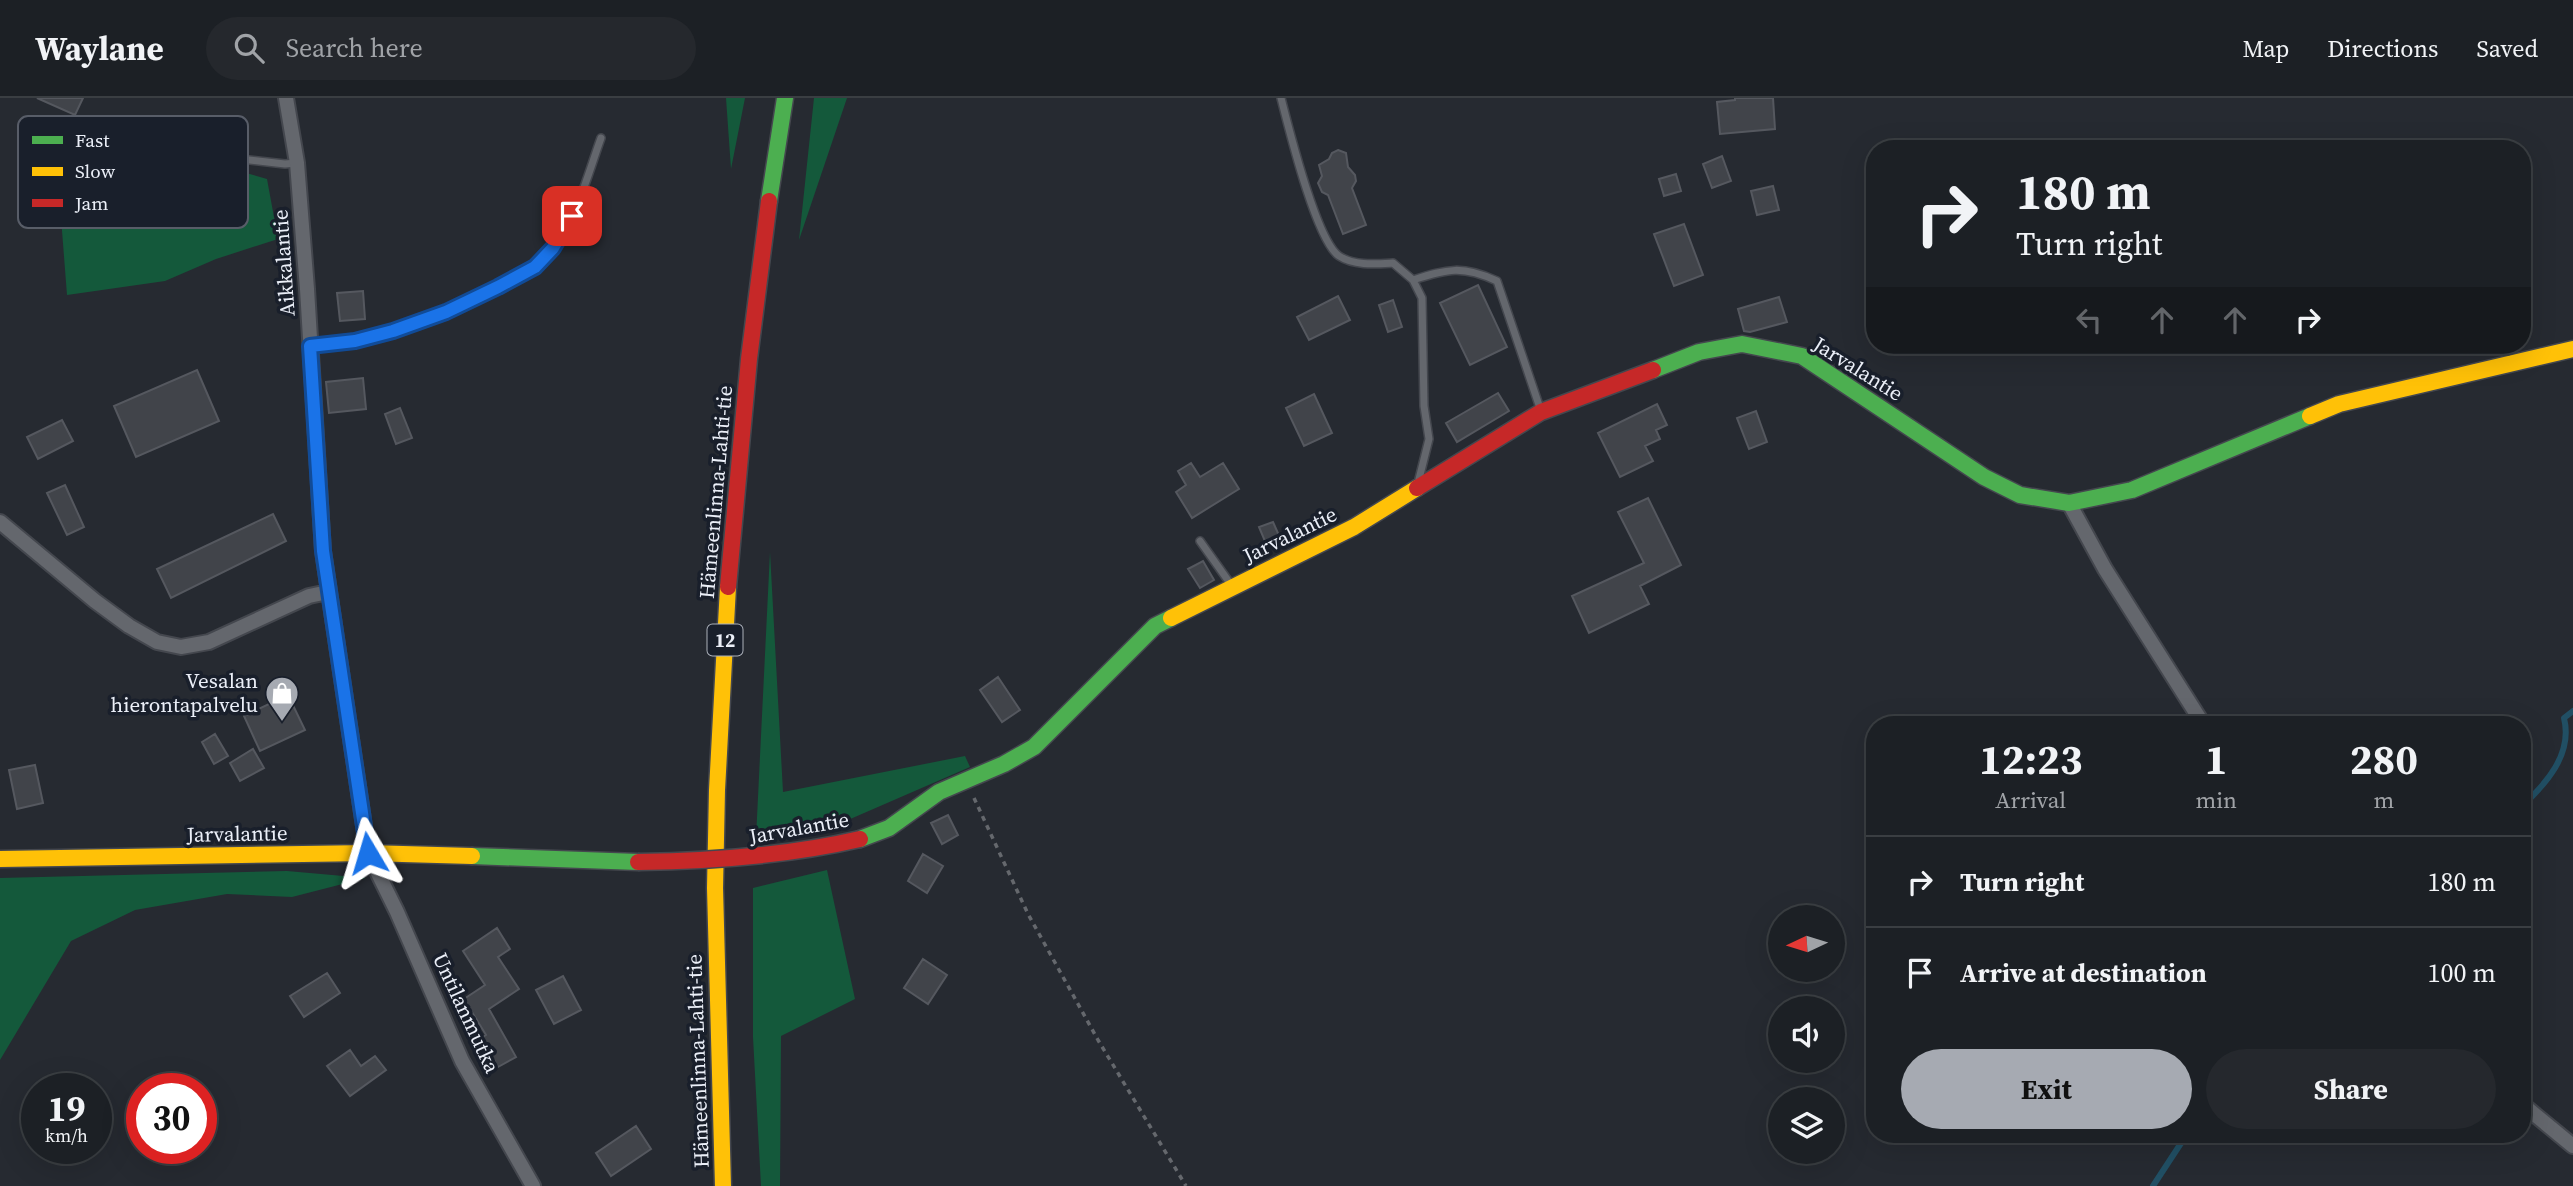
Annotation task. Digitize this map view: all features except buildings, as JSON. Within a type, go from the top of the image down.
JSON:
[{"type":"main road","name":"Hämeenlinna-Lahti-tie","points":[[723,1186],[716,999],[715,845],[723,682],[744,398],[785,98]]},
{"type":"main road","name":"Jarvalantie","points":[[0,859],[368,853],[639,862],[729,861],[789,855],[860,839],[889,828],[939,792],[1004,764],[1034,747],[1154,626],[1354,527],[1541,412],[1689,355],[1742,344],[1802,356],[1984,477],[2020,495],[2069,503],[2132,490],[2339,404],[2573,349]]},
{"type":"street","name":"Aikkalantie","points":[[286,98],[297,163],[318,496],[328,592],[368,853]]},
{"type":"street","points":[[2069,503],[2105,569],[2198,716]]},
{"type":"street","points":[[0,522],[95,601],[157,642],[181,646],[209,642],[309,596],[328,592]]},
{"type":"street","name":"Untilanmutka","points":[[368,853],[397,912],[462,1061],[533,1186]]},
{"type":"street","points":[[2531,1111],[2573,1146]]},
{"type":"lane","points":[[1281,98],[1318,225],[1339,256],[1367,264],[1393,263],[1413,280],[1422,298],[1424,406],[1429,439],[1422,474],[1415,489]]},
{"type":"lane","points":[[310,346],[355,341],[436,316],[535,267],[565,231],[601,138]]},
{"type":"lane","points":[[248,160],[297,163]]},
{"type":"lane","points":[[1413,280],[1444,270],[1473,270],[1497,281],[1541,412]]},
{"type":"lane","points":[[1200,541],[1233,587]]},
{"type":"path","points":[[966,780],[1028,914],[1098,1040],[1186,1186]]},
{"type":"green space","points":[[726,98],[745,98],[731,169]]},
{"type":"green space","points":[[814,98],[847,98],[799,240]]},
{"type":"green space","points":[[248,174],[267,179],[278,239],[216,259],[165,281],[67,295],[62,228],[248,228]]},
{"type":"green space","points":[[770,552],[783,792],[965,756],[970,767],[848,820],[756,838]]},
{"type":"green space","points":[[827,870],[855,999],[781,1036],[780,1186],[761,1186],[753,1037],[753,888]]},
{"type":"green space","points":[[287,871],[366,878],[292,897],[227,894],[135,910],[71,941],[0,1060],[0,878]]},
{"type":"waterway","points":[[2531,797],[2548,778],[2561,756],[2565,744],[2564,718],[2573,711]]},
{"type":"waterway","points":[[2153,1186],[2181,1143]]},
{"type":"traffic: fast","points":[[769,201],[785,98]]},
{"type":"traffic: fast","points":[[1653,370],[1699,352],[1742,344],[1802,356],[1984,477],[2020,495],[2069,503],[2132,490],[2310,416]]},
{"type":"traffic: fast","points":[[860,839],[889,828],[939,792],[1004,764],[1034,747],[1155,626],[1171,618]]},
{"type":"traffic: fast","points":[[472,856],[638,862]]},
{"type":"traffic: slow","points":[[2310,416],[2339,404],[2573,349]]},
{"type":"traffic: slow","points":[[1171,618],[1354,527],[1417,488]]},
{"type":"traffic: slow","points":[[723,1186],[715,888],[717,790],[728,587]]},
{"type":"traffic: slow","points":[[0,859],[368,853],[472,856]]},
{"type":"traffic: jam","points":[[728,587],[749,359],[769,201]]},
{"type":"traffic: jam","points":[[1417,488],[1541,412],[1653,370]]},
{"type":"traffic: jam","points":[[638,862],[750,856],[805,850],[860,839]]},
{"type":"place","name":"Vesalan hierontapalvelu","points":[[282,723]]},
{"type":"route","points":[[368,853],[323,551],[310,346],[355,341],[393,331],[446,312],[498,287],[535,267],[553,248],[572,216]]}]
